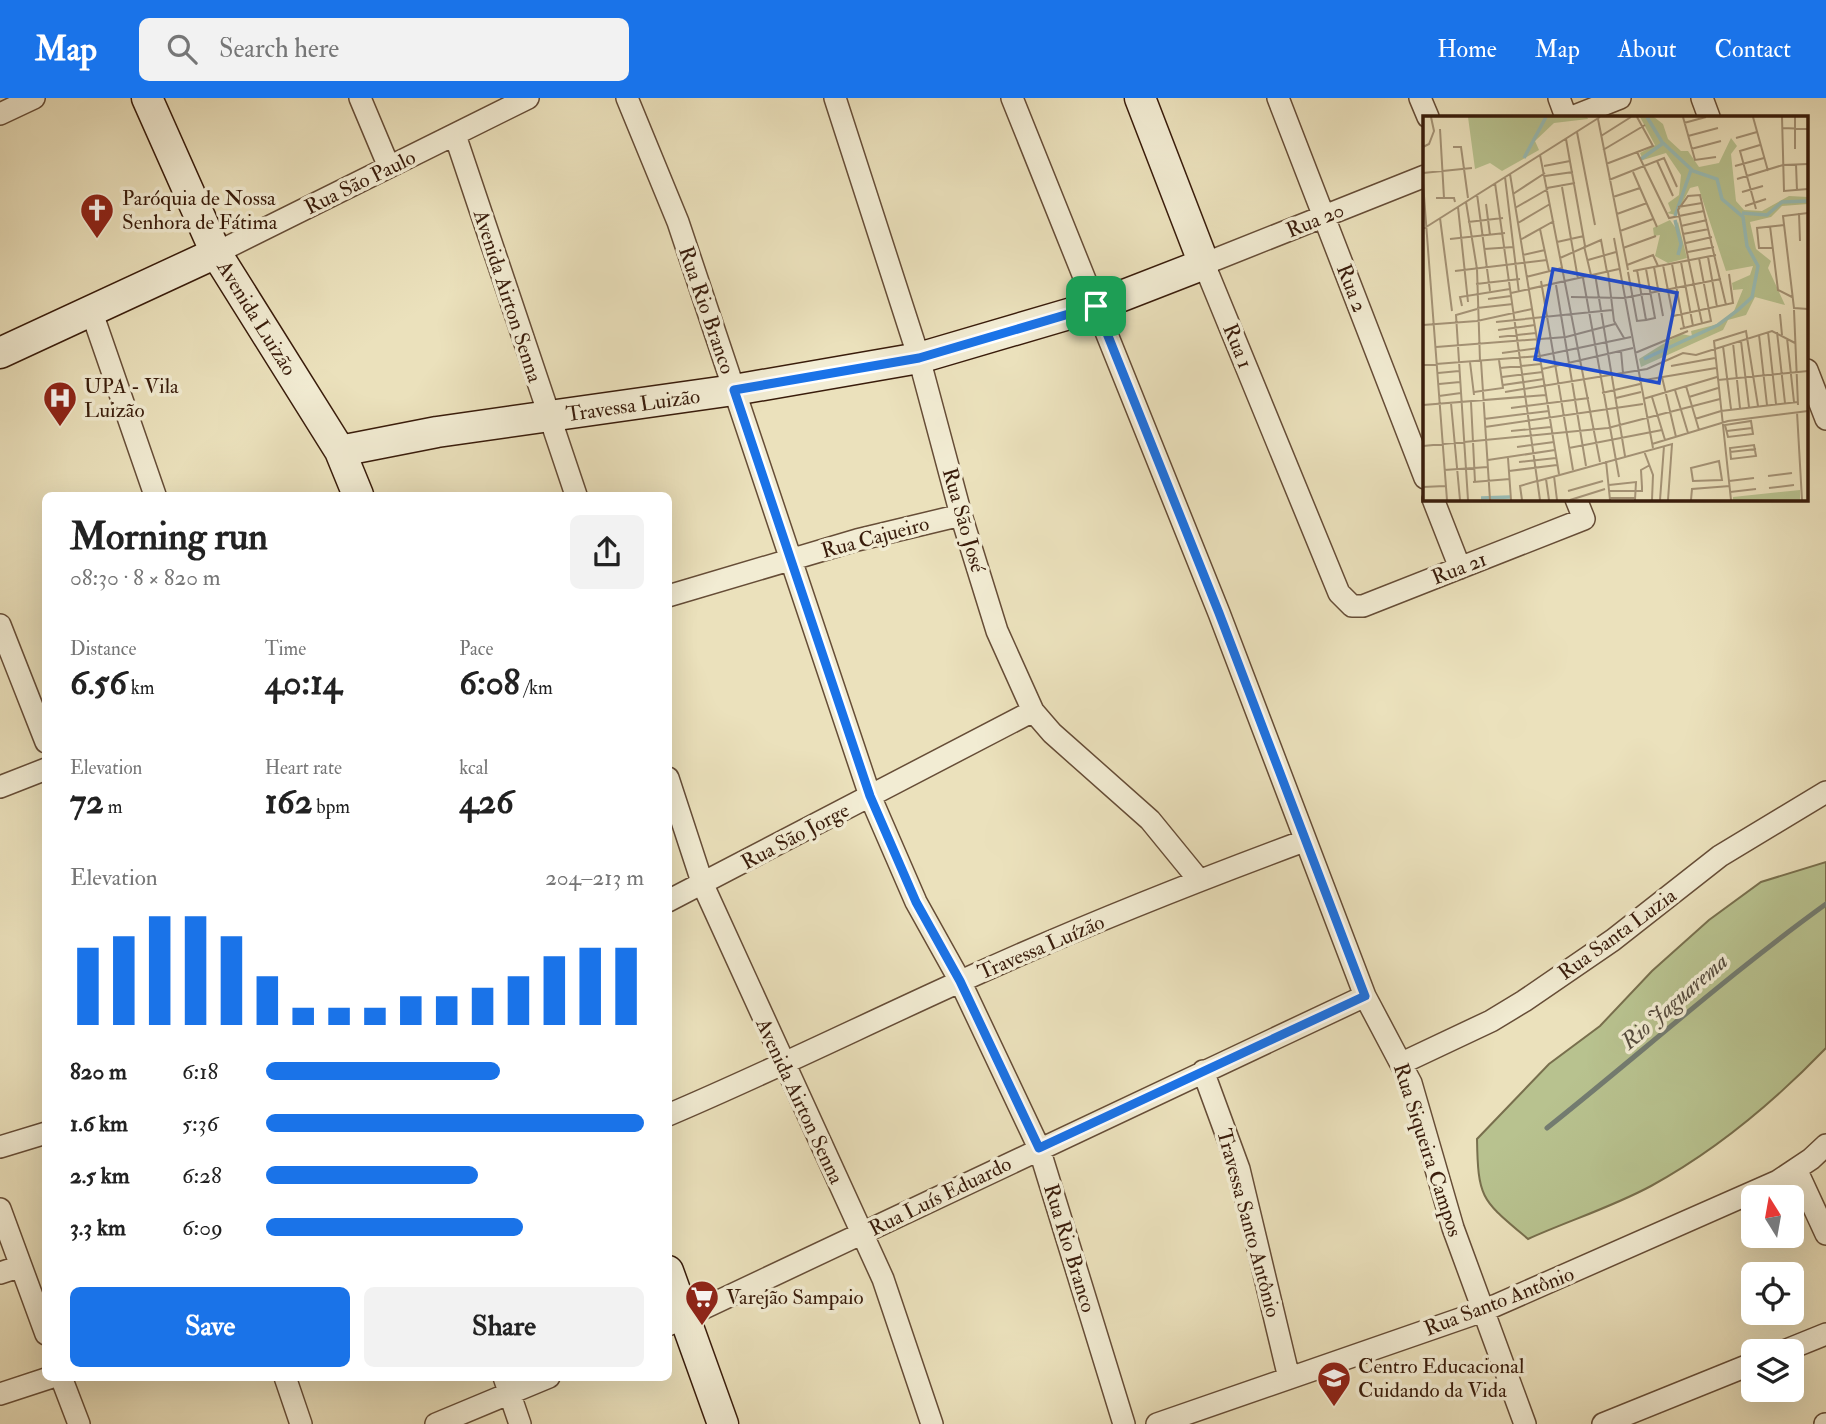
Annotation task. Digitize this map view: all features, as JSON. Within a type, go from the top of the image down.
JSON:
[{"type":"street","points":[[0,114],[34,98]]},
{"type":"street","name":"Avenida Luizão","points":[[147,98],[216,253],[340,451],[357,492]]},
{"type":"street","points":[[360,98],[389,167]]},
{"type":"street","name":"Rua São Paulo","points":[[0,353],[216,253],[528,98]]},
{"type":"street","name":"Rua Rio Branco","points":[[627,98],[678,222],[870,796],[916,902],[960,981],[1039,1148],[1124,1424]]},
{"type":"street","name":"Rua São José","points":[[835,98],[919,358],[961,514],[997,631],[1033,712],[1052,733],[1150,820],[1199,880]]},
{"type":"street","name":"Rua Siqueira Campos","points":[[1012,98],[1219,613],[1365,996],[1402,1063],[1483,1311],[1525,1424]]},
{"type":"street","name":"Rua 1","points":[[1140,98],[1204,264],[1339,593]]},
{"type":"street","name":"Rua 2","points":[[1278,98],[1423,473]]},
{"type":"street","points":[[1420,98],[1428,116]]},
{"type":"street","points":[[1559,98],[1566,116]]},
{"type":"street","points":[[1575,116],[1620,98]]},
{"type":"street","points":[[1702,98],[1709,116]]},
{"type":"street","name":"Avenida Airton Senna","points":[[455,135],[575,492]]},
{"type":"street","name":"Rua 20","points":[[1204,264],[1423,177]]},
{"type":"street","name":"Travessa Luizão","points":[[340,451],[437,432],[734,390],[919,358],[1096,306],[1204,264]]},
{"type":"street","points":[[91,310],[154,492]]},
{"type":"street","points":[[1808,373],[1826,419]]},
{"type":"street","points":[[1433,500],[1460,568]]},
{"type":"street","name":"Rua 21","points":[[1339,593],[1352,606],[1363,606],[1584,519],[1576,500]]},
{"type":"street","name":"Rua Cajueiro","points":[[672,595],[961,514]]},
{"type":"street","points":[[0,625],[42,732]]},
{"type":"street","name":"Rua São Jorge","points":[[672,899],[1033,712]]},
{"type":"street","points":[[0,787],[42,771]]},
{"type":"street","name":"Avenida Airton Senna","points":[[672,790],[703,885],[783,1066],[883,1279],[932,1424]]},
{"type":"street","name":"Rua Santa Luzia","points":[[1402,1063],[1491,1021],[1524,1001],[1614,940],[1720,856],[1826,792]]},
{"type":"street","name":"Travessa Luízão","points":[[672,1113],[783,1066],[960,981],[1199,880],[1304,841]]},
{"type":"street","name":"Rua Luís Eduardo","points":[[678,1321],[1365,996]]},
{"type":"street","name":"Travessa Santo Antônio","points":[[1203,1071],[1239,1169],[1289,1378]]},
{"type":"street","points":[[0,1147],[42,1134]]},
{"type":"street","name":"Rua Santo Antônio","points":[[1157,1424],[1483,1311],[1684,1224],[1796,1170],[1826,1145]]},
{"type":"street","points":[[1796,1170],[1826,1234]]},
{"type":"street","points":[[0,1209],[42,1323]]},
{"type":"street","points":[[0,1273],[21,1266]]},
{"type":"street","points":[[672,1291],[678,1321],[723,1424]]},
{"type":"street","points":[[1804,1343],[1826,1334]]},
{"type":"street","points":[[1603,1424],[1741,1368]]},
{"type":"street","points":[[0,1394],[42,1380]]},
{"type":"street","points":[[63,1381],[79,1424]]},
{"type":"street","points":[[286,1381],[301,1424]]},
{"type":"street","points":[[436,1424],[507,1386],[530,1381]]},
{"type":"street","points":[[507,1386],[520,1424]]},
{"type":"green space","points":[[1826,862],[1826,1048],[1744,1124],[1699,1157],[1651,1186],[1528,1239],[1501,1216],[1481,1187],[1477,1139],[1549,1064],[1600,1026],[1652,971],[1709,920],[1761,882]]},
{"type":"waterway","name":"Rio Jaguarema","points":[[1547,1128],[1720,986],[1826,904]]},
{"type":"place","name":"Paróquia de Nossa Senhora de Fátima","points":[[97,240]]},
{"type":"place","name":"UPA - Vila Luizão","points":[[60,428]]},
{"type":"place","name":"Varejão Sampaio","points":[[702,1327]]},
{"type":"place","name":"Centro Educacional Cuidando da Vida","points":[[1334,1408]]},
{"type":"route","points":[[1096,306],[1219,613],[1365,996],[1039,1148],[960,981],[916,902],[870,796],[734,390],[919,358],[1096,306]]}]
